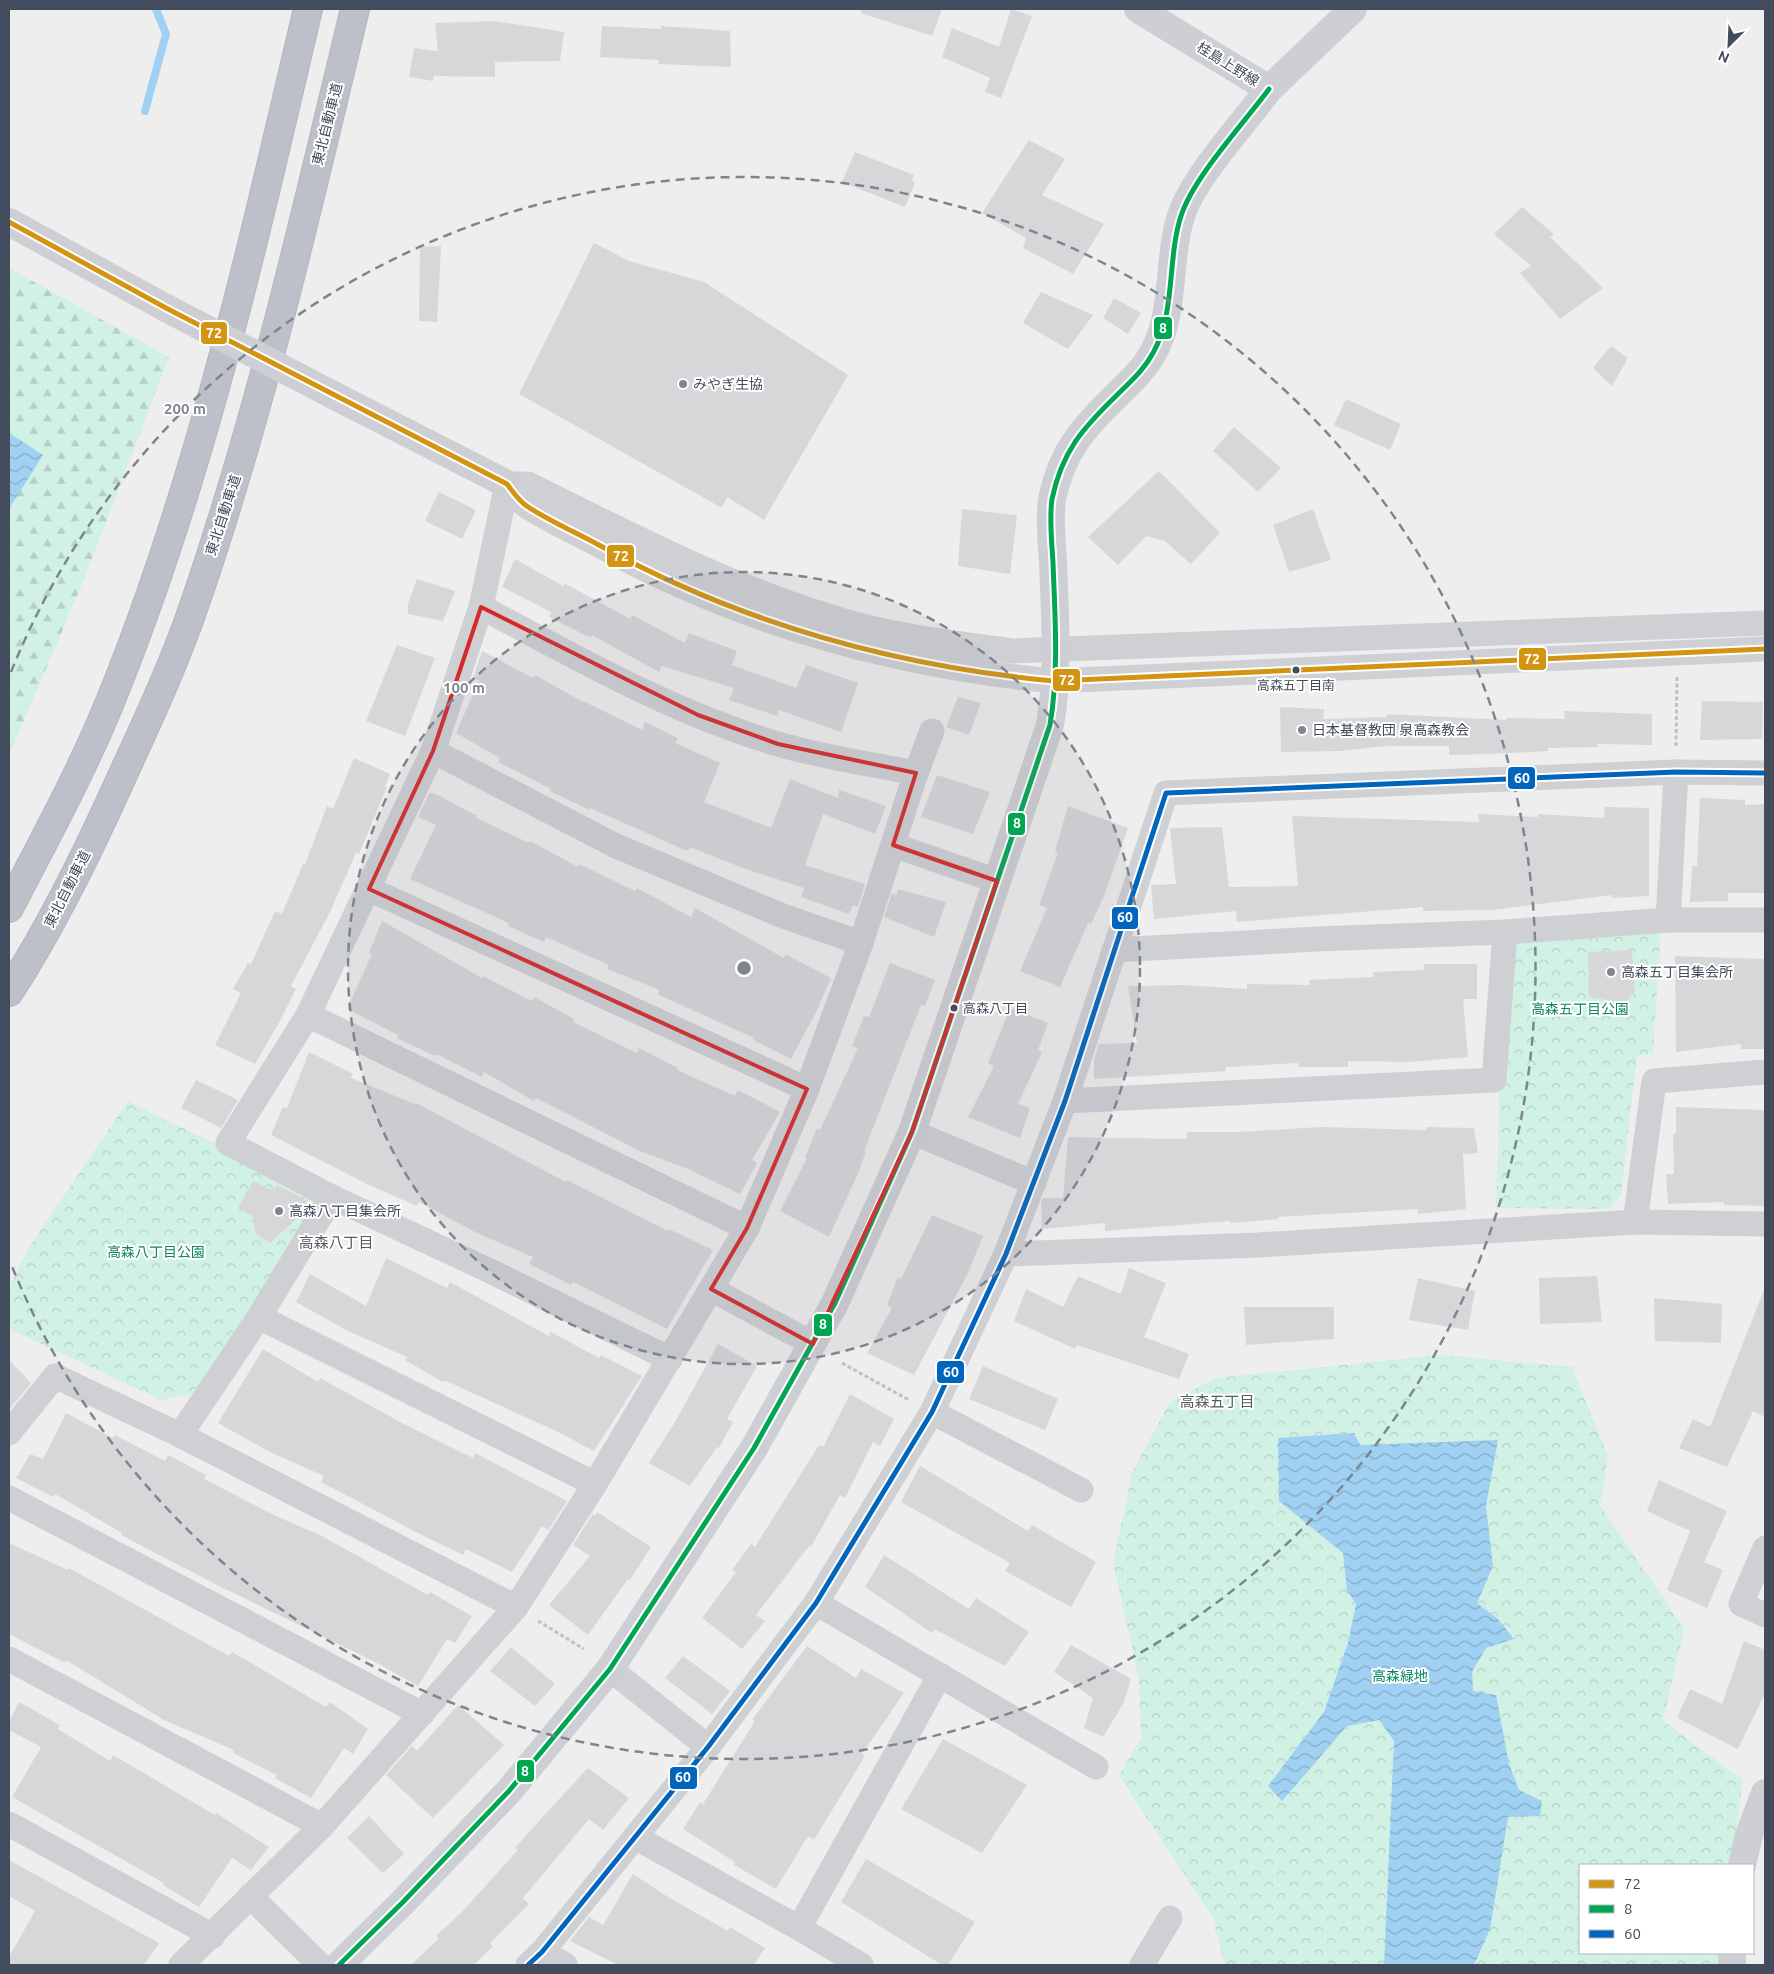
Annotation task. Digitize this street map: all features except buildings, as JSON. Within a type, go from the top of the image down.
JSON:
[{"type":"highway","points":[[9,908],[55,820],[110,702],[163,557],[208,414],[243,285],[308,9]]},
{"type":"highway","name":"東北自動車道","points":[[9,992],[60,905],[106,813],[163,686],[195,604],[239,464],[283,305],[355,9]]},
{"type":"street","name":"桂島上野線","points":[[1138,9],[1269,89],[1353,9]]},
{"type":"street","points":[[339,1965],[509,1791],[610,1669],[754,1448],[834,1303],[912,1132],[1050,725],[1055,649],[1052,502],[1059,468],[1075,441],[1097,415],[1140,373],[1154,352],[1164,322],[1174,244],[1181,215],[1196,184],[1269,89]]},
{"type":"street","points":[[9,222],[166,308],[507,484],[525,504],[644,570],[740,610],[840,644],[930,664],[1009,677],[1054,681],[1765,649]]},
{"type":"street","points":[[507,484],[528,484],[660,548],[771,597],[845,622],[919,638],[1012,651],[1765,623]]},
{"type":"street","points":[[507,484],[481,607],[433,751],[308,1016],[228,1143],[332,1197],[488,1270],[670,1360]]},
{"type":"street","points":[[481,607],[602,671],[698,715],[778,744],[916,774]]},
{"type":"street","points":[[181,1965],[213,1936],[250,1896],[322,1826],[516,1607],[595,1484],[670,1360],[746,1228],[807,1089],[861,943],[916,774],[932,731]]},
{"type":"street","points":[[433,751],[616,846],[783,916],[861,943]]},
{"type":"street","points":[[1668,920],[1676,772]]},
{"type":"street","points":[[565,1965],[535,1959],[708,1747],[816,1603],[932,1412],[1006,1254],[1034,1183],[1065,1100],[1166,793],[1676,772],[1765,773]]},
{"type":"street","points":[[893,845],[997,881]]},
{"type":"street","points":[[369,889],[807,1089]]},
{"type":"street","points":[[1114,950],[1317,939],[1505,932],[1668,920],[1765,920]]},
{"type":"street","points":[[1065,1100],[1494,1080],[1505,932]]},
{"type":"street","points":[[308,1016],[746,1228]]},
{"type":"street","points":[[1635,1222],[1654,1081],[1765,1072]]},
{"type":"street","points":[[912,1132],[1034,1183]]},
{"type":"street","points":[[180,1434],[259,1317],[332,1197]]},
{"type":"street","points":[[1006,1254],[1258,1245],[1635,1222],[1765,1224]]},
{"type":"street","points":[[710,1289],[813,1344]]},
{"type":"street","points":[[259,1317],[595,1484]]},
{"type":"street","points":[[9,1433],[55,1376],[180,1434],[516,1607]]},
{"type":"street","points":[[932,1412],[1081,1490]]},
{"type":"street","points":[[9,1498],[422,1714]]},
{"type":"street","points":[[1765,1548],[1741,1604],[1765,1615]]},
{"type":"street","points":[[816,1603],[1096,1767]]},
{"type":"street","points":[[9,1659],[322,1826]]},
{"type":"street","points":[[610,1669],[708,1747]]},
{"type":"street","points":[[799,1928],[940,1675]]},
{"type":"street","points":[[1742,1864],[1749,1835],[1765,1794]]},
{"type":"street","points":[[9,1824],[213,1936]]},
{"type":"street","points":[[635,1837],[799,1928],[861,1965]]},
{"type":"street","points":[[250,1896],[320,1965]]},
{"type":"street","points":[[1142,1965],[1170,1918]]},
{"type":"path","points":[[1676,772],[1677,676]]},
{"type":"path","points":[[842,1363],[932,1412]]},
{"type":"path","points":[[516,1607],[584,1649]]},
{"type":"highlighted area","points":[[481,607],[698,715],[778,744],[916,773],[893,845],[997,881],[912,1132],[813,1344],[711,1289],[747,1228],[807,1089],[369,889],[433,751]]},
{"type":"green space","points":[[9,268],[169,357],[85,577],[9,756]]},
{"type":"green space","name":"高森五丁目公園","points":[[1661,931],[1653,1053],[1637,1056],[1621,1194],[1609,1209],[1496,1208],[1500,1079],[1512,947],[1525,938]]},
{"type":"green space","name":"高森八丁目公園","points":[[128,1101],[317,1194],[313,1213],[192,1394],[161,1400],[9,1329],[9,1287],[28,1249]]},
{"type":"green space","name":"高森緑地","points":[[1439,1355],[1572,1367],[1608,1456],[1600,1505],[1684,1629],[1663,1721],[1743,1780],[1731,1864],[1579,1864],[1579,1954],[1718,1954],[1717,1965],[1225,1965],[1212,1916],[1119,1776],[1141,1738],[1139,1679],[1113,1563],[1132,1473],[1170,1402],[1216,1378]]},
{"type":"water","points":[[9,433],[43,455],[9,509]]},
{"type":"water","points":[[1354,1433],[1360,1445],[1498,1440],[1486,1506],[1493,1566],[1477,1603],[1497,1618],[1514,1639],[1486,1648],[1472,1672],[1473,1691],[1496,1695],[1509,1764],[1519,1790],[1542,1801],[1540,1816],[1508,1817],[1490,1929],[1474,1965],[1384,1965],[1394,1741],[1379,1720],[1347,1726],[1282,1801],[1268,1786],[1324,1712],[1348,1643],[1356,1604],[1347,1590],[1343,1553],[1279,1501],[1278,1438]]},
{"type":"waterway","points":[[145,111],[166,34],[156,9]]},
{"type":"transit line","name":"8","points":[[339,1965],[403,1902],[509,1791],[610,1669],[754,1448],[835,1303],[912,1132],[1050,725],[1055,685],[1056,644],[1051,515],[1056,482],[1068,454],[1084,430],[1136,376],[1153,353],[1165,320],[1177,233],[1187,201],[1220,151],[1269,89]]},
{"type":"transit line","name":"72","points":[[9,222],[166,308],[507,484],[520,500],[531,509],[651,572],[761,618],[876,652],[994,674],[1054,681],[1765,649]]},
{"type":"transit line","name":"60","points":[[528,1965],[542,1952],[708,1747],[816,1603],[932,1412],[1006,1254],[1065,1101],[1166,793],[1676,772],[1765,773]]},
{"type":"place","name":"みやぎ生協","points":[[683,384]]},
{"type":"place","name":"高森五丁目南","points":[[1296,670]]},
{"type":"place","name":"日本基督教団 泉高森教会","points":[[1302,730]]},
{"type":"place","name":"高森五丁目集会所","points":[[1611,972]]},
{"type":"place","name":"高森八丁目","points":[[954,1008]]},
{"type":"place","name":"高森八丁目集会所","points":[[279,1211]]},
{"type":"district","name":"高森八丁目","points":[[336,1243]]},
{"type":"district","name":"高森五丁目","points":[[1217,1402]]}]
